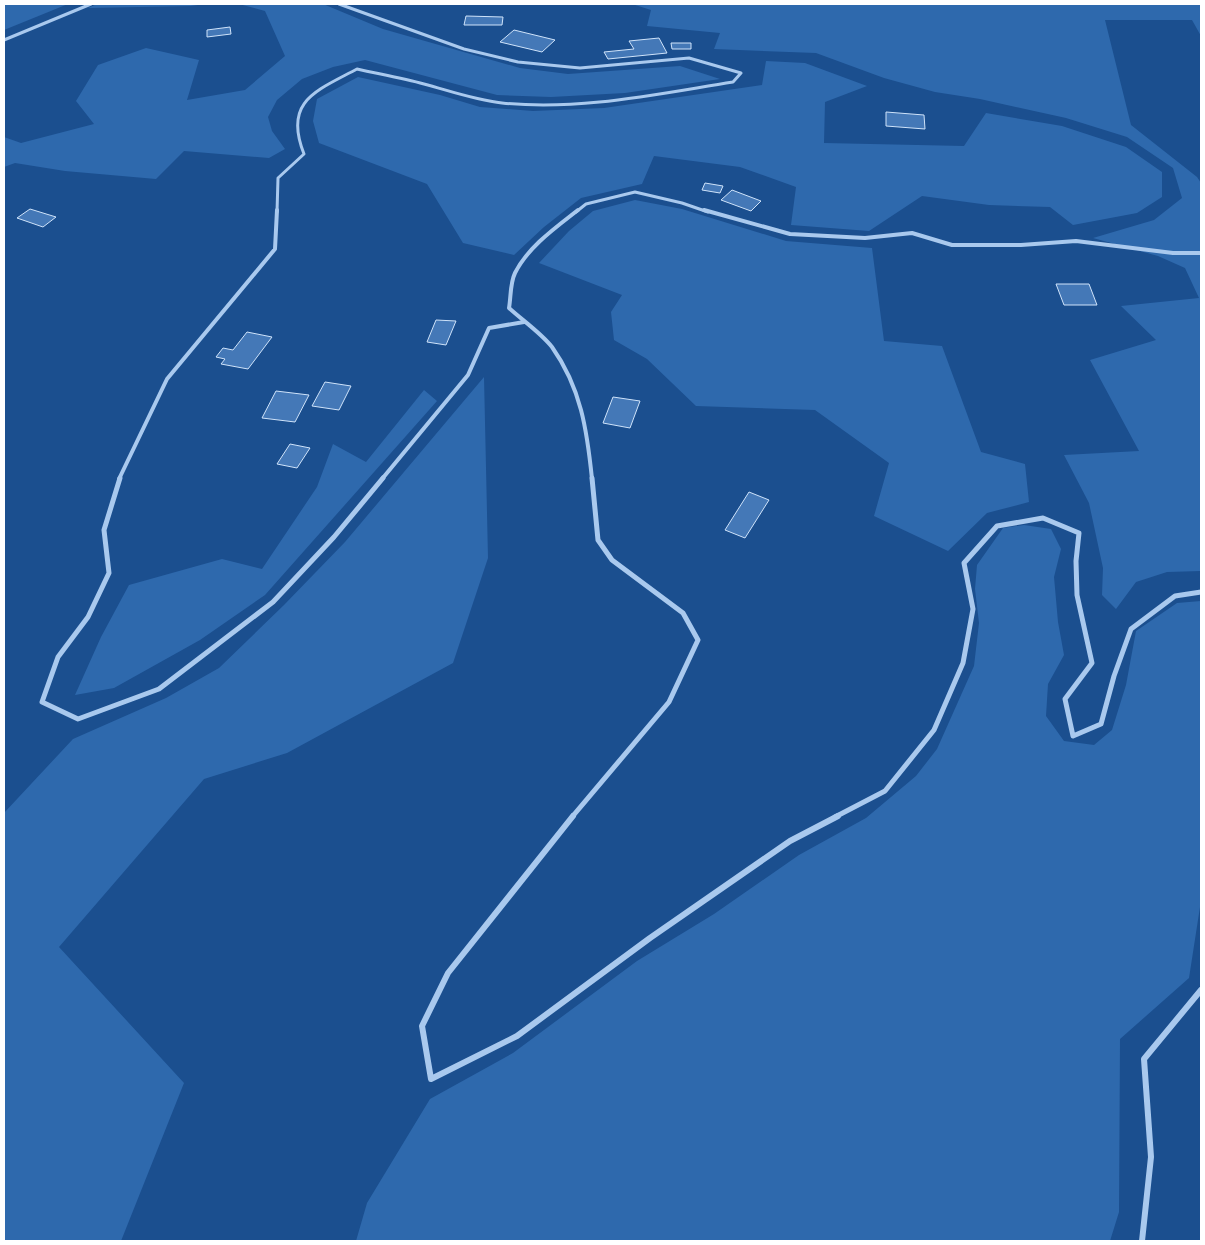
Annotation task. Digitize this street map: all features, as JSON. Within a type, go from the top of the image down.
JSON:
[{"type":"street","points":[[4,40],[91,4]]},
{"type":"street","points":[[339,4],[464,48],[518,62],[580,68],[689,58],[741,73],[733,82],[625,99],[547,104],[494,101],[461,95],[424,84],[357,69],[308,98],[297,118],[296,139],[304,154],[278,178],[275,248],[167,379],[119,479],[104,530],[109,573],[88,617],[58,657],[42,702],[78,719],[159,688],[272,602],[334,537],[468,375],[489,328],[524,322]]},
{"type":"street","points":[[1201,253],[1173,253],[1076,241],[1021,245],[952,245],[912,233],[865,238],[790,234],[724,217],[682,203],[635,192],[586,204],[551,231],[524,259],[514,275],[509,308],[551,346],[576,390],[587,433],[598,540],[612,560],[683,613],[698,640],[669,702],[568,822],[448,973],[422,1026],[431,1079],[517,1036],[650,938],[790,841],[885,791],[934,730],[963,663],[973,609],[964,563],[997,526],[1043,518],[1079,533],[1076,561],[1076,595],[1092,663],[1066,699],[1073,736],[1101,724],[1114,676],[1131,629],[1175,596],[1201,592]]},
{"type":"street","points":[[1142,1241],[1151,1157],[1144,1059],[1201,990]]},
{"type":"shaded area","points":[[4,4],[68,4],[4,30]]},
{"type":"shaded area","points":[[97,4],[205,4],[191,6],[88,8]]},
{"type":"shaded area","points":[[239,4],[323,4],[383,29],[520,68],[568,74],[680,66],[720,79],[625,93],[551,97],[497,95],[365,60],[333,67],[302,79],[277,100],[268,117],[272,131],[285,149],[269,158],[184,151],[156,179],[65,171],[15,163],[4,167],[4,137],[21,143],[94,124],[76,101],[98,65],[146,48],[199,60],[187,100],[245,90],[285,56],[265,11]]},
{"type":"shaded area","points":[[632,4],[1201,4],[1201,36],[1192,20],[1105,20],[1131,125],[1197,177],[1201,183],[1201,571],[1167,572],[1136,582],[1116,609],[1102,595],[1103,568],[1089,503],[1064,455],[1139,451],[1090,360],[1156,340],[1121,306],[1199,298],[1185,268],[1158,256],[1093,238],[1154,220],[1182,198],[1173,168],[1127,137],[1066,118],[980,99],[935,92],[884,78],[816,53],[714,49],[720,33],[647,26],[651,10]]},
{"type":"shaded area","points":[[766,61],[805,63],[867,86],[825,102],[824,143],[964,146],[986,113],[1062,126],[1126,147],[1162,172],[1162,197],[1137,213],[1073,225],[1050,207],[989,205],[922,196],[869,231],[791,225],[796,187],[740,167],[654,156],[642,184],[581,198],[544,227],[514,255],[463,243],[427,184],[319,143],[313,121],[317,99],[358,77],[440,95],[480,107],[533,111],[604,108],[762,85]]},
{"type":"shaded area","points":[[635,200],[682,209],[786,241],[872,248],[884,341],[942,346],[981,452],[1025,464],[1029,502],[987,513],[948,551],[874,516],[889,463],[815,410],[696,406],[647,359],[614,340],[611,312],[622,295],[539,263],[569,231],[593,211]]},
{"type":"shaded area","points":[[484,377],[488,558],[453,663],[287,753],[204,779],[59,947],[184,1083],[121,1241],[4,1241],[4,813],[73,739],[166,698],[219,668],[345,542]]},
{"type":"shaded area","points":[[424,390],[437,401],[265,595],[200,640],[114,688],[75,695],[101,637],[129,585],[222,559],[262,569],[317,487],[333,444],[366,462]]},
{"type":"shaded area","points":[[1024,525],[1051,529],[1061,549],[1054,577],[1058,622],[1064,655],[1048,684],[1046,716],[1064,741],[1094,745],[1112,730],[1126,685],[1136,631],[1177,603],[1201,601],[1200,907],[1189,978],[1120,1039],[1119,1212],[1110,1241],[356,1241],[367,1203],[430,1099],[513,1053],[637,961],[714,914],[799,855],[866,818],[916,776],[937,749],[974,666],[979,623],[975,589],[977,565],[1003,528]]},
{"type":"building","points":[[466,16],[503,17],[502,25],[464,25]]},
{"type":"building","points":[[230,27],[231,34],[207,37],[207,30]]},
{"type":"building","points":[[514,30],[555,40],[542,52],[500,42]]},
{"type":"building","points":[[659,38],[667,53],[608,59],[604,52],[634,49],[629,41]]},
{"type":"building","points":[[671,43],[691,43],[691,49],[672,49]]},
{"type":"building","points":[[886,112],[924,115],[925,129],[886,126]]},
{"type":"building","points":[[705,183],[723,186],[720,193],[702,190]]},
{"type":"building","points":[[732,190],[761,201],[751,211],[721,200]]},
{"type":"building","points":[[30,209],[56,217],[43,227],[17,218]]},
{"type":"building","points":[[1056,284],[1089,284],[1097,305],[1064,305]]},
{"type":"building","points":[[436,320],[456,321],[446,345],[427,342]]},
{"type":"building","points":[[247,332],[272,337],[248,369],[221,364],[225,359],[216,357],[223,348],[233,350]]},
{"type":"building","points":[[325,382],[351,386],[339,410],[312,406]]},
{"type":"building","points":[[276,391],[309,395],[295,422],[262,418]]},
{"type":"building","points":[[613,397],[640,401],[630,428],[603,423]]},
{"type":"building","points":[[290,444],[310,448],[297,468],[277,464]]},
{"type":"building","points":[[749,492],[769,500],[745,538],[725,530]]}]
